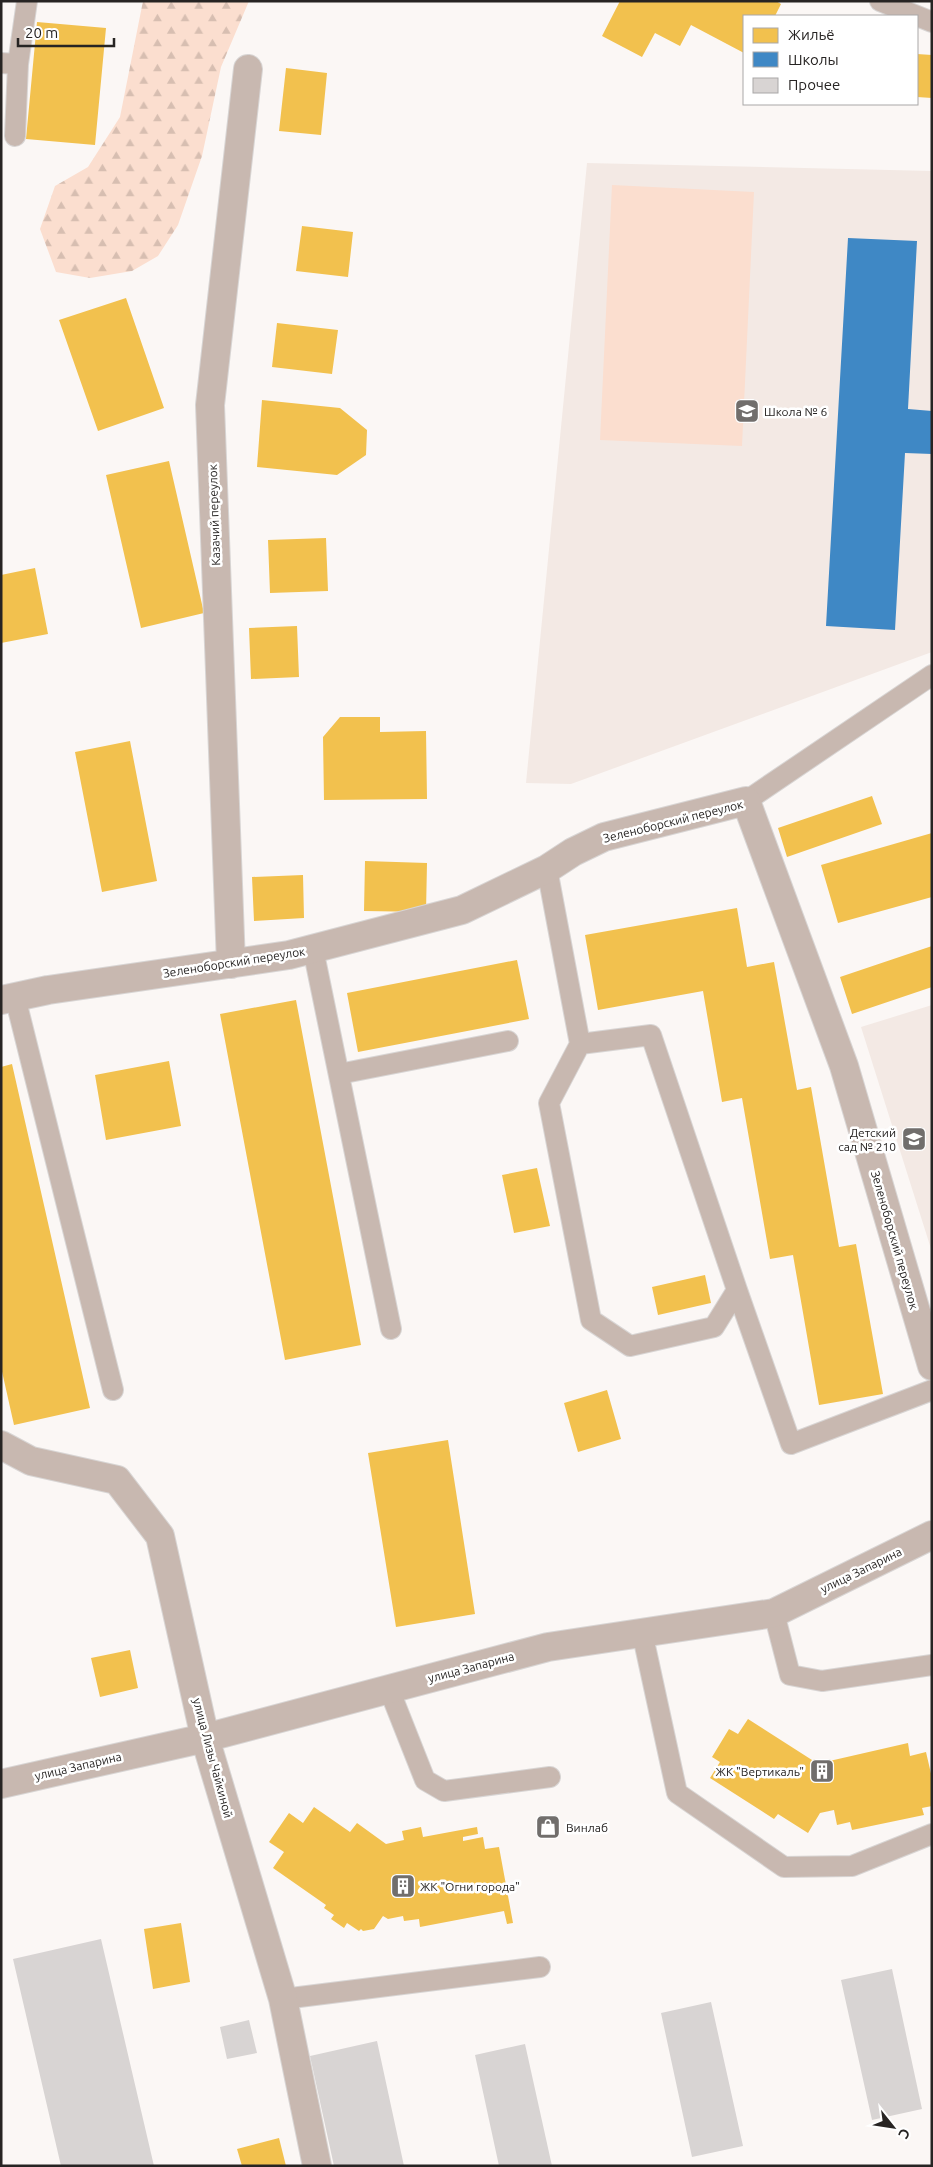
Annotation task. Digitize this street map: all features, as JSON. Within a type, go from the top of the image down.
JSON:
[{"type":"street","name":"Казачий переулок","points":[[231,964],[210,405],[248,69]]},
{"type":"street","name":"Зеленоборский переулок","points":[[8,998],[289,955],[462,910],[547,869],[574,852],[604,837],[746,801],[844,1066],[932,1366]]},
{"type":"street","name":"улица Лизы Чайкиной","points":[[1,1445],[31,1461],[117,1480],[160,1536],[205,1738],[283,1999],[317,2166]]},
{"type":"street","name":"улица Запарина","points":[[1,1784],[205,1738],[548,1647],[774,1613],[932,1535]]},
{"type":"lane","points":[[15,136],[10,64],[27,1]]},
{"type":"lane","points":[[880,1],[915,15]]},
{"type":"lane","points":[[918,16],[932,22]]},
{"type":"lane","points":[[746,801],[932,675]]},
{"type":"lane","points":[[547,869],[580,1044],[549,1103],[591,1320],[630,1346],[714,1327],[737,1290]]},
{"type":"lane","points":[[313,949],[390,1329]]},
{"type":"lane","points":[[8,998],[113,1390]]},
{"type":"lane","points":[[580,1044],[651,1035],[791,1444],[932,1390]]},
{"type":"lane","points":[[339,1074],[508,1041]]},
{"type":"lane","points":[[774,1613],[790,1675],[822,1681],[932,1665]]},
{"type":"lane","points":[[642,1632],[677,1792],[784,1867],[852,1866],[932,1834]]},
{"type":"lane","points":[[389,1689],[424,1780],[444,1791],[550,1777]]},
{"type":"lane","points":[[283,1999],[540,1968]]},
{"type":"shaded area","name":"Школа № 6","points":[[587,163],[932,171],[932,652],[571,784],[526,783]]},
{"type":"shaded area","name":"Детский сад № 210","points":[[932,1005],[932,1252],[861,1027]]},
{"type":"green space","points":[[143,1],[249,1],[221,67],[202,156],[178,225],[158,256],[132,271],[90,278],[56,272],[40,229],[55,186],[88,167],[120,117]]},
{"type":"green space","points":[[612,185],[754,192],[742,446],[600,440]]},
{"type":"building: Жильё","points":[[620,1],[776,1],[781,4],[776,15],[743,15],[743,52],[691,25],[680,46],[655,33],[642,57],[602,36]]},
{"type":"building: Жильё","points":[[37,22],[106,28],[95,145],[26,139]]},
{"type":"building: Жильё","points":[[918,54],[932,55],[932,98],[918,97]]},
{"type":"building: Жильё","points":[[286,68],[327,73],[321,135],[279,131]]},
{"type":"building: Жильё","points":[[302,226],[353,232],[348,277],[296,271]]},
{"type":"building: Жильё","points":[[126,298],[164,408],[98,431],[59,320]]},
{"type":"building: Жильё","points":[[277,323],[338,330],[332,374],[272,367]]},
{"type":"building: Жильё","points":[[262,400],[340,408],[367,430],[366,455],[337,475],[257,467]]},
{"type":"building: Жильё","points":[[169,461],[204,613],[141,628],[106,475]]},
{"type":"building: Жильё","points":[[326,538],[328,591],[270,593],[268,540]]},
{"type":"building: Жильё","points":[[35,568],[48,634],[1,643],[1,575]]},
{"type":"building: Жильё","points":[[297,626],[299,677],[251,679],[249,628]]},
{"type":"building: Жильё","points":[[340,717],[380,717],[380,732],[426,731],[427,799],[324,800],[323,737]]},
{"type":"building: Жильё","points":[[130,741],[157,881],[102,892],[75,752]]},
{"type":"building: Жильё","points":[[872,796],[882,824],[787,857],[778,828]]},
{"type":"building: Жильё","points":[[932,833],[932,897],[838,923],[821,865]]},
{"type":"building: Жильё","points":[[365,861],[427,863],[426,912],[364,911]]},
{"type":"building: Жильё","points":[[303,875],[304,918],[254,921],[252,877]]},
{"type":"building: Жильё","points":[[737,908],[747,967],[774,962],[797,1090],[811,1087],[839,1247],[856,1244],[883,1394],[819,1405],[793,1255],[770,1259],[742,1098],[722,1102],[703,991],[598,1010],[585,935]]},
{"type":"building: Жильё","points":[[932,946],[932,987],[852,1014],[840,977]]},
{"type":"building: Жильё","points":[[517,960],[529,1019],[358,1052],[347,993]]},
{"type":"building: Жильё","points":[[296,1000],[361,1345],[285,1360],[220,1014]]},
{"type":"building: Жильё","points":[[169,1061],[181,1126],[106,1140],[95,1075]]},
{"type":"building: Жильё","points":[[12,1064],[90,1408],[14,1425],[1,1367],[1,1067]]},
{"type":"building: Жильё","points":[[537,1168],[550,1226],[514,1233],[502,1175]]},
{"type":"building: Жильё","points":[[705,1275],[711,1303],[658,1315],[652,1287]]},
{"type":"building: Жильё","points":[[607,1390],[621,1439],[578,1452],[564,1403]]},
{"type":"building: Жильё","points":[[448,1440],[475,1614],[396,1627],[368,1453]]},
{"type":"building: Жильё","points":[[130,1650],[138,1688],[100,1697],[91,1658]]},
{"type":"building: Жильё","name":"ЖК \"Вертикаль\"","points":[[748,1719],[812,1760],[812,1765],[908,1743],[910,1756],[926,1752],[932,1778],[932,1806],[922,1808],[924,1815],[852,1830],[850,1822],[837,1825],[834,1810],[820,1813],[808,1833],[778,1814],[774,1819],[710,1778],[720,1762],[712,1757],[729,1729],[738,1734]]},
{"type":"building: Жильё","name":"ЖК \"Огни города\"","points":[[314,1807],[350,1832],[357,1823],[386,1844],[404,1840],[402,1831],[421,1827],[423,1837],[477,1827],[478,1834],[463,1837],[463,1841],[483,1837],[485,1849],[499,1847],[513,1923],[507,1924],[504,1911],[420,1927],[419,1919],[404,1921],[403,1916],[388,1919],[383,1916],[374,1929],[363,1931],[361,1929],[359,1931],[347,1923],[344,1928],[331,1919],[334,1915],[324,1908],[326,1905],[273,1868],[284,1852],[269,1842],[289,1813],[303,1823]]},
{"type":"building: Жильё","points":[[181,1923],[190,1982],[153,1989],[144,1929]]},
{"type":"building: Жильё","points":[[279,2138],[286,2166],[242,2166],[237,2149]]},
{"type":"building: Школы","points":[[848,238],[917,241],[908,409],[932,411],[932,454],[905,453],[895,630],[826,626]]},
{"type":"building: Прочее","points":[[101,1939],[154,2166],[61,2166],[13,1959]]},
{"type":"building: Прочее","points":[[892,1969],[922,2109],[872,2120],[841,1980]]},
{"type":"building: Прочее","points":[[711,2002],[743,2146],[692,2157],[661,2013]]},
{"type":"building: Прочее","points":[[249,2020],[257,2053],[227,2059],[220,2027]]},
{"type":"building: Прочее","points":[[377,2041],[404,2166],[334,2166],[310,2056]]},
{"type":"building: Прочее","points":[[525,2044],[552,2166],[499,2166],[475,2055]]},
{"type":"place","name":"Школа № 6","points":[[747,411]]},
{"type":"place","name":"Детский сад № 210","points":[[914,1139]]},
{"type":"place","name":"ЖК \"Вертикаль\"","points":[[822,1771]]},
{"type":"place","name":"Винлаб","points":[[548,1827]]},
{"type":"place","name":"ЖК \"Огни города\"","points":[[403,1886]]}]
